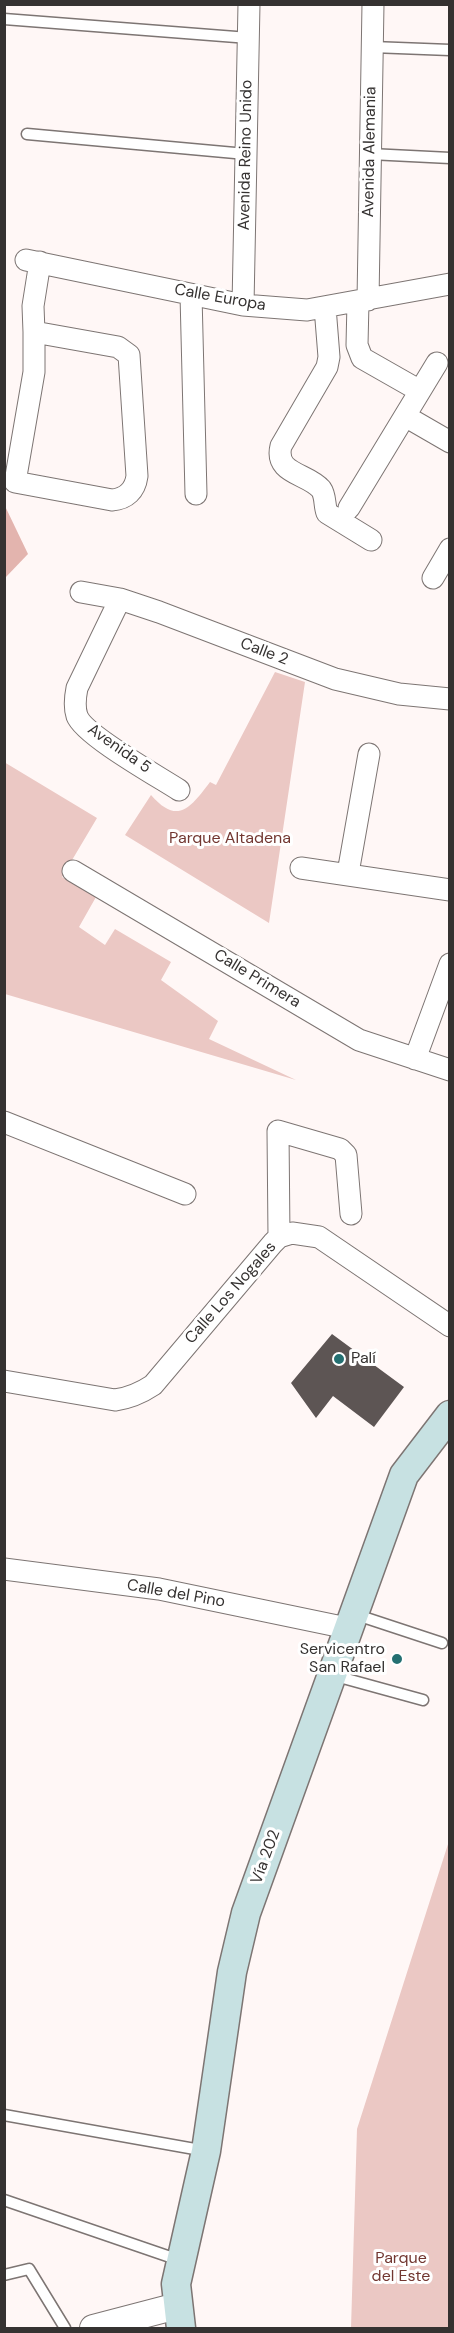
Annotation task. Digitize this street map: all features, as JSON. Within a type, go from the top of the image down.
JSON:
[{"type":"main road","name":"Vía 202","points":[[179,2317],[176,2284],[206,2151],[232,1972],[246,1913],[404,1475],[450,1415]]},
{"type":"street","name":"Avenida Reino Unido","points":[[243,305],[249,4]]},
{"type":"street","name":"Avenida Alemania","points":[[363,301],[370,154],[373,4]]},
{"type":"street","name":"Calle Europa","points":[[34,332],[33,261],[243,305],[307,310],[450,284]]},
{"type":"street","points":[[191,295],[196,494]]},
{"type":"street","points":[[363,301],[357,345],[362,358],[420,391]]},
{"type":"street","points":[[325,307],[329,357],[327,367],[281,446],[280,460],[284,466],[318,487],[323,493],[327,513],[371,540]]},
{"type":"street","points":[[34,332],[118,347],[129,356],[136,476],[135,485],[126,497],[112,500],[15,482],[34,372],[34,332]]},
{"type":"street","points":[[349,508],[437,363]]},
{"type":"street","points":[[405,416],[450,441]]},
{"type":"street","points":[[433,578],[450,549]]},
{"type":"street","name":"Calle 2","points":[[81,592],[120,599],[335,679],[399,693],[450,699]]},
{"type":"street","name":"Avenida 5","points":[[120,599],[76,688],[75,702],[78,718],[90,733],[179,790]]},
{"type":"street","points":[[348,873],[369,754]]},
{"type":"street","points":[[301,868],[348,873],[450,890]]},
{"type":"street","name":"Calle Primera","points":[[73,870],[359,1040],[450,1070]]},
{"type":"street","points":[[415,1059],[450,964]]},
{"type":"street","points":[[4,1122],[185,1194]]},
{"type":"street","points":[[279,1237],[278,1131],[340,1149],[346,1155],[351,1214]]},
{"type":"street","name":"Calle Los Nogales","points":[[4,1381],[115,1400],[143,1391],[153,1385],[279,1237],[292,1233],[319,1237],[450,1326]]},
{"type":"street","name":"Calle del Pino","points":[[4,1569],[159,1589],[350,1621]]},
{"type":"street","points":[[93,2328],[179,2317]]},
{"type":"lane","points":[[4,19],[249,38]]},
{"type":"lane","points":[[372,48],[450,50]]},
{"type":"lane","points":[[27,134],[246,154]]},
{"type":"lane","points":[[370,154],[450,158]]},
{"type":"lane","points":[[350,1621],[442,1643]]},
{"type":"lane","points":[[332,1674],[423,1700]]},
{"type":"lane","points":[[4,2115],[206,2151]]},
{"type":"lane","points":[[4,2200],[182,2261]]},
{"type":"lane","points":[[4,2275],[29,2269],[64,2328]]},
{"type":"green space","name":"Parque Altadena","points":[[275,672],[305,682],[269,923],[125,835],[151,795],[169,810],[184,810],[197,799],[210,782],[216,785]]},
{"type":"green space","points":[[4,762],[97,818],[62,877],[96,897],[79,927],[105,945],[115,929],[171,962],[161,980],[218,1021],[209,1039],[296,1080],[5,994]]},
{"type":"green space","name":"Parque del Este","points":[[449,1841],[449,2328],[351,2328],[357,2129]]},
{"type":"shaded area","points":[[4,504],[28,554],[5,578],[4,578]]},
{"type":"building","name":"Palí","points":[[332,1334],[404,1387],[374,1427],[333,1396],[316,1418],[291,1383]]},
{"type":"place","name":"Palí","points":[[339,1359]]},
{"type":"place","name":"Servicentro San Rafael","points":[[397,1659]]}]
